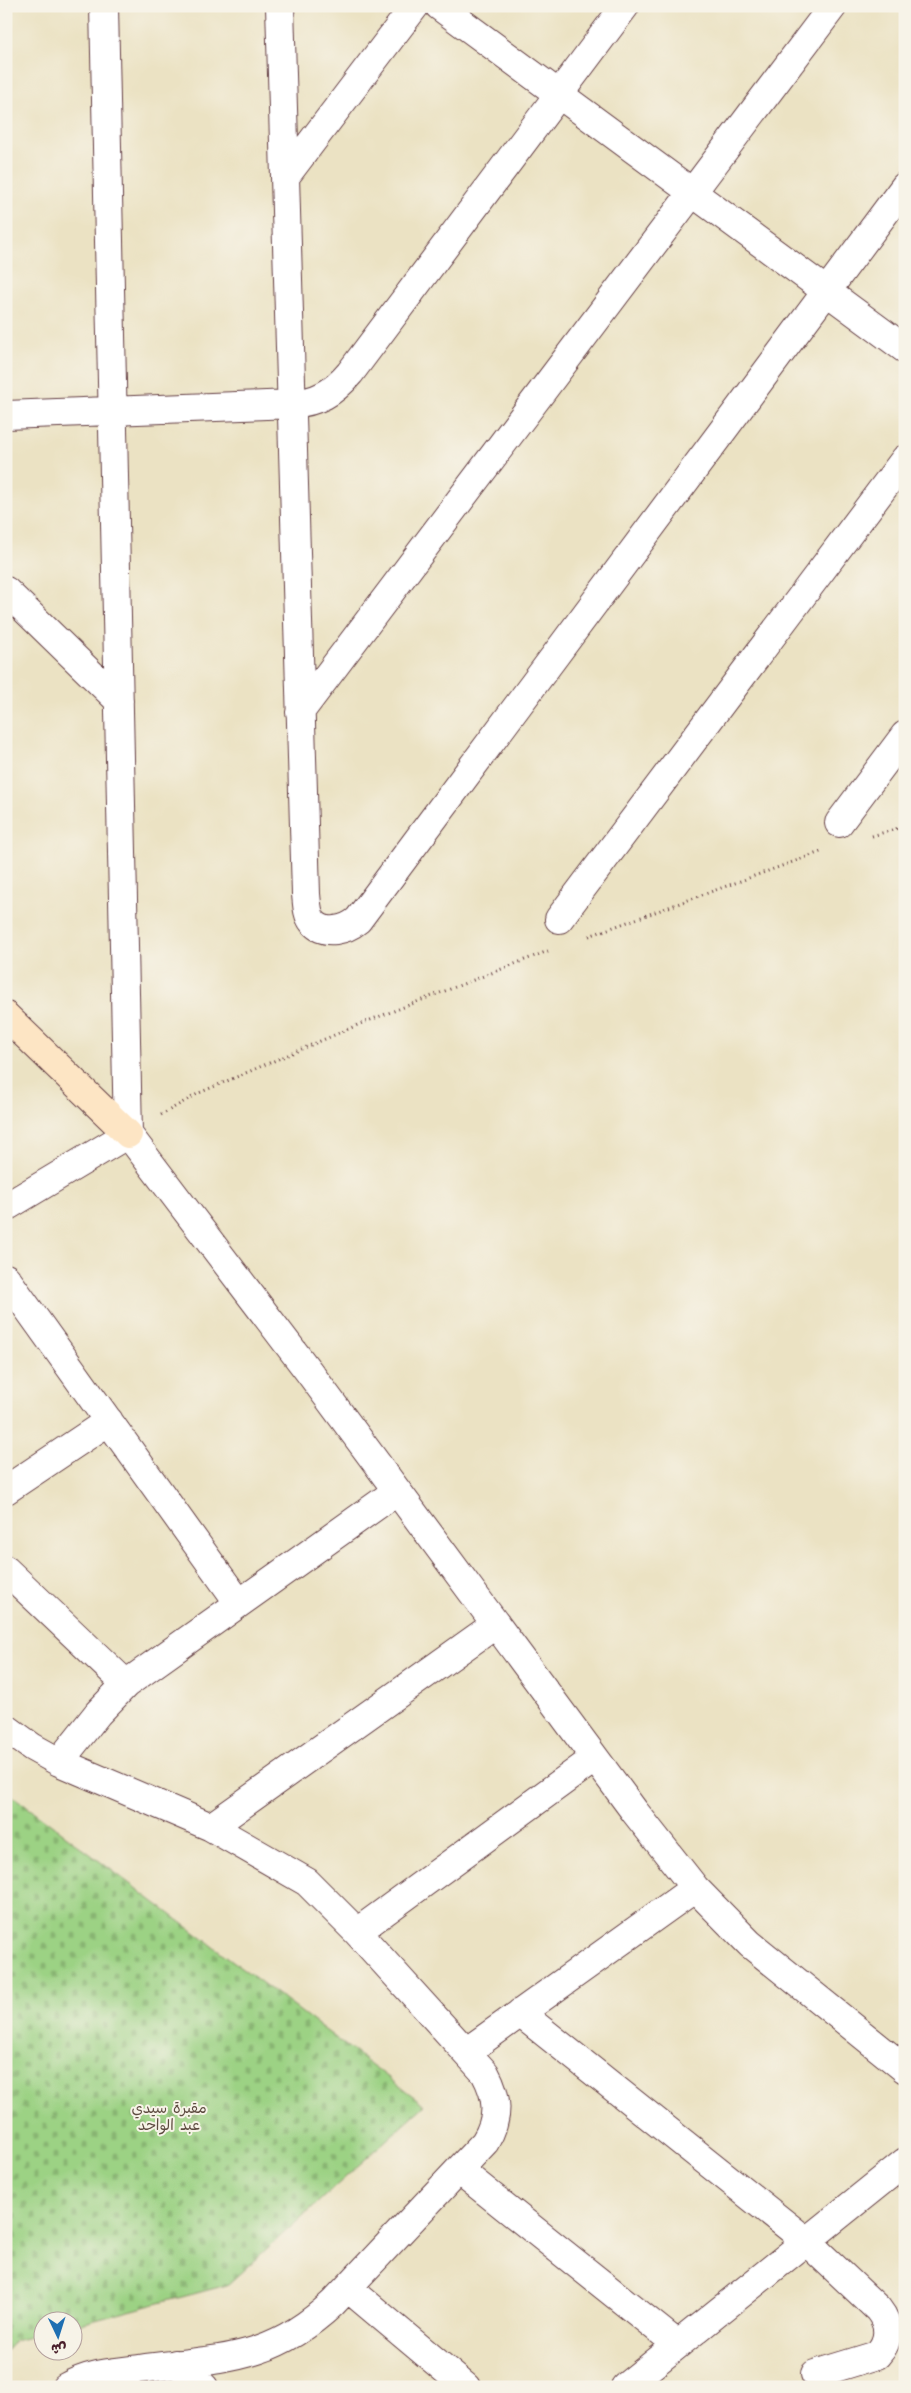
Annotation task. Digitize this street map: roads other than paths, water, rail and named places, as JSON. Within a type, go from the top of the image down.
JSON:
[{"type":"street","points":[[104,6],[128,1134]]},
{"type":"street","points":[[280,6],[300,712],[308,910],[313,922],[330,930],[350,927],[358,920],[905,186]]},
{"type":"street","points":[[285,177],[415,6]]},
{"type":"street","points":[[439,6],[905,350]]},
{"type":"street","points":[[6,415],[292,404],[316,400],[328,395],[345,379],[625,6]]},
{"type":"street","points":[[300,712],[833,6]]},
{"type":"street","points":[[559,919],[905,458]]},
{"type":"street","points":[[6,590],[119,701]]},
{"type":"street","points":[[839,823],[905,735]]},
{"type":"street","points":[[6,1016],[128,1134],[397,1490],[595,1758],[695,1888],[750,1944],[905,2069]]},
{"type":"street","points":[[6,1207],[128,1134]]},
{"type":"street","points":[[6,1278],[239,1603]]},
{"type":"street","points":[[6,1490],[109,1421]]},
{"type":"street","points":[[59,1762],[98,1713],[126,1684],[397,1490]]},
{"type":"street","points":[[6,1570],[126,1684]]},
{"type":"street","points":[[211,1827],[496,1624]]},
{"type":"street","points":[[6,1728],[32,1747],[59,1762],[211,1827],[307,1882],[357,1932],[485,2073],[493,2088],[497,2105],[496,2118],[485,2142],[348,2288],[314,2321],[272,2346],[226,2359],[102,2373],[66,2387]]},
{"type":"street","points":[[357,1932],[595,1758]]},
{"type":"street","points":[[466,2052],[695,1888]]},
{"type":"street","points":[[520,2013],[805,2240],[878,2309],[887,2323],[888,2331],[883,2348],[877,2355],[815,2374]]},
{"type":"street","points":[[625,2387],[805,2240],[905,2162]]},
{"type":"street","points":[[459,2170],[677,2344]]},
{"type":"street","points":[[348,2288],[466,2387]]},
{"type":"street","points":[[176,2364],[204,2387]]},
{"type":"park label","name":"مقبرة سيدي عبد الواحد","points":[[169,2116]]}]
